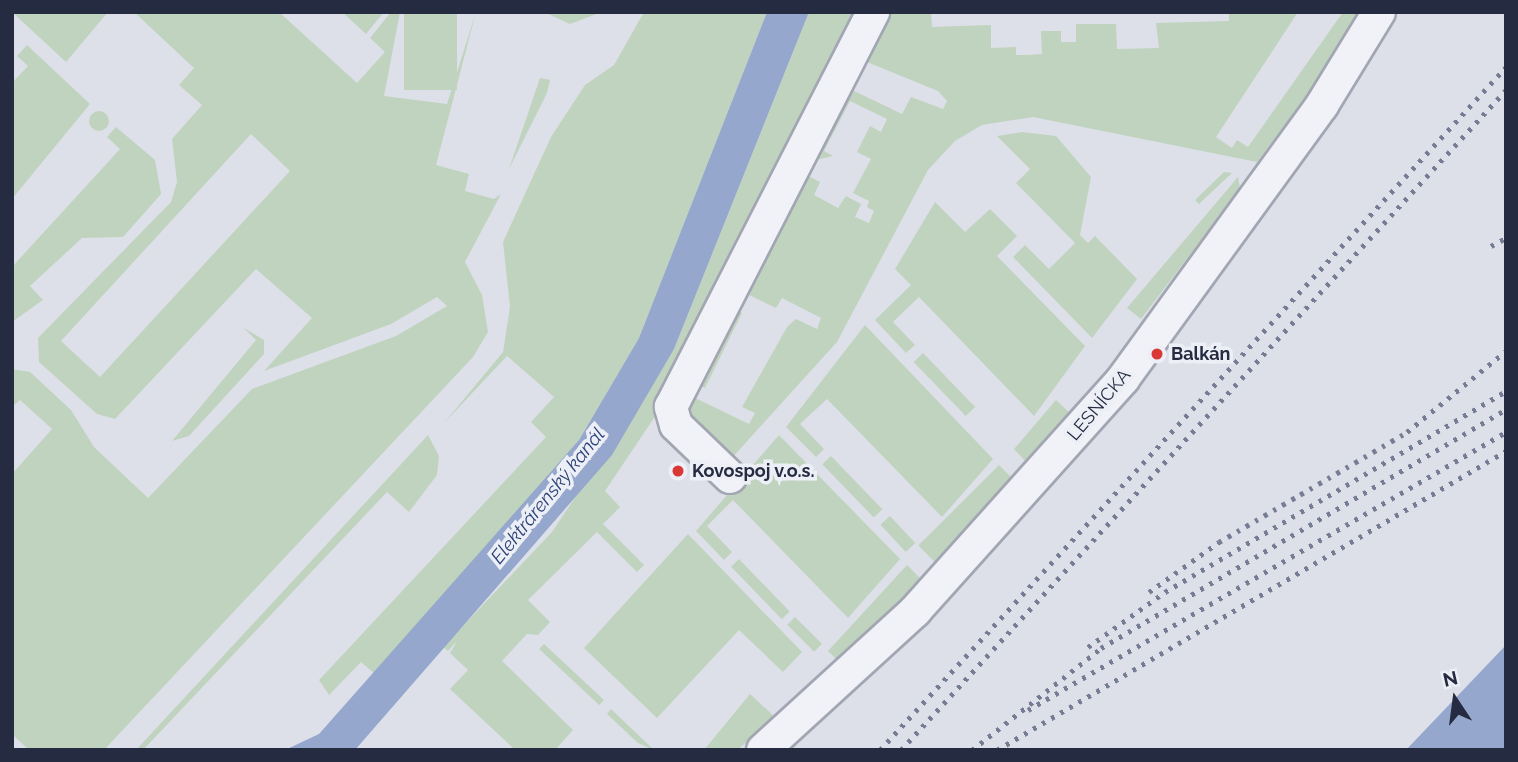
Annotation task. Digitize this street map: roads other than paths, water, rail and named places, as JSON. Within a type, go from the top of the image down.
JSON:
[{"type":"street","points":[[730,477],[676,425],[671,407],[873,12]]},
{"type":"street","name":"LESNÍCKA","points":[[763,750],[915,611],[1123,379],[1322,105],[1379,12]]},
{"type":"water","name":"Elektrárenský kanál","points":[[767,12],[809,12],[674,349],[612,455],[355,750],[285,750],[319,734],[579,440],[639,338]]},
{"type":"water","points":[[1506,645],[1506,750],[1406,750]]},
{"type":"railway","points":[[880,750],[1506,67]]},
{"type":"railway","points":[[901,750],[1506,90]]},
{"type":"railway","points":[[1491,246],[1506,238]]},
{"type":"railway","points":[[1149,592],[1219,542],[1407,432],[1506,351]]},
{"type":"railway","points":[[1088,647],[1165,592],[1506,391]]},
{"type":"railway","points":[[972,750],[1101,648],[1506,409]]},
{"type":"railway","points":[[1028,710],[1506,432]]},
{"type":"railway","points":[[997,750],[1506,451]]},
{"type":"place","name":"Balkán","points":[[1157,354]]},
{"type":"place","name":"Kovospoj v.o.s.","points":[[678,471]]}]
